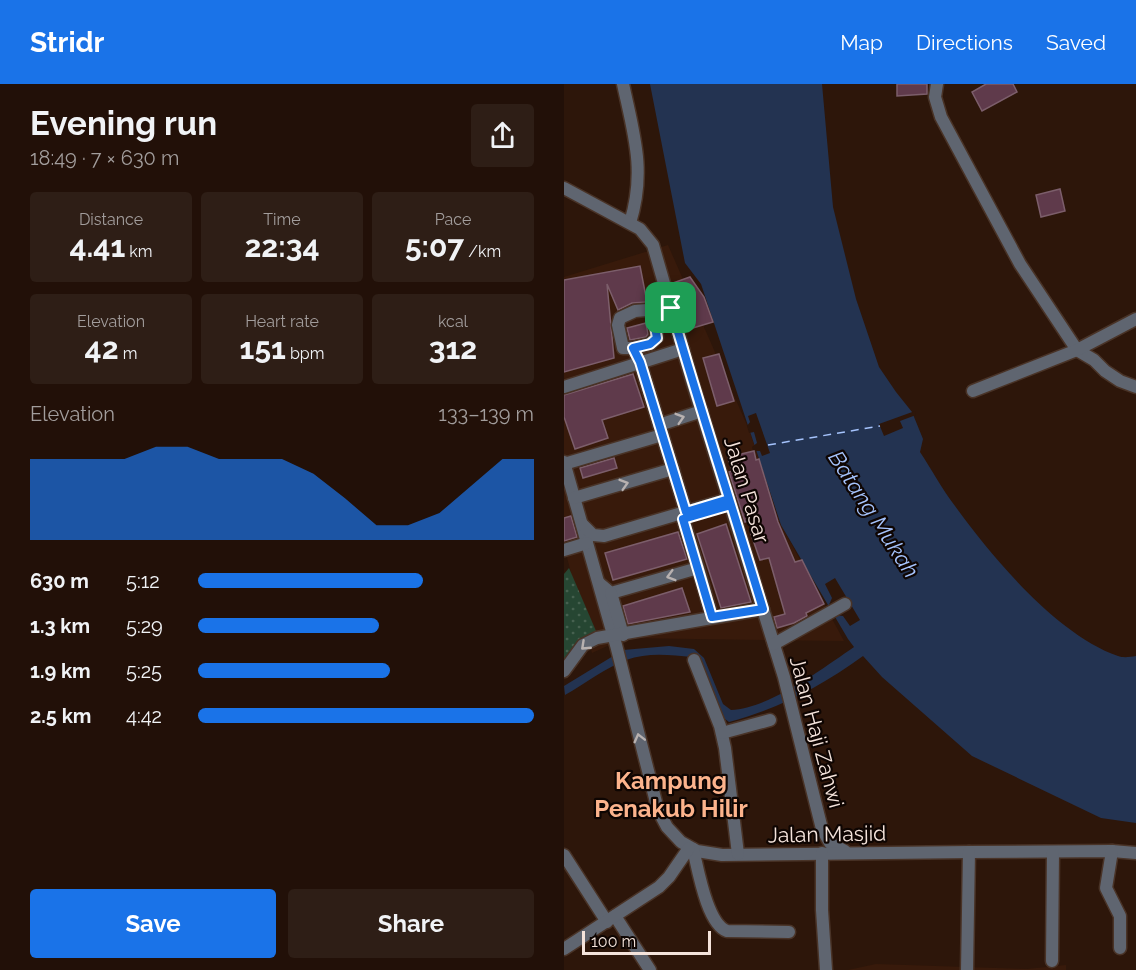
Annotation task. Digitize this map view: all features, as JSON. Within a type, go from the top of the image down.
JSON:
[{"type":"street","points":[[623,84],[639,164],[637,198],[630,223]]},
{"type":"street","points":[[937,84],[935,97],[941,117],[1020,264],[1077,350],[1094,360],[1120,381],[1136,387]]},
{"type":"street","name":"Jalan Pasar","points":[[564,188],[630,223],[647,236],[653,245],[774,644]]},
{"type":"street","points":[[652,310],[657,338],[650,344],[623,348],[618,325],[620,319],[629,313],[652,310],[671,308]]},
{"type":"street","points":[[973,391],[1077,350],[1136,319]]},
{"type":"street","points":[[633,348],[640,362],[673,469],[712,617]]},
{"type":"street","points":[[567,385],[683,348]]},
{"type":"street","points":[[617,638],[598,583],[564,463],[660,430],[702,411]]},
{"type":"street","points":[[574,498],[673,469]]},
{"type":"street","points":[[582,524],[593,535],[604,537],[730,502]]},
{"type":"street","points":[[592,562],[596,551],[607,543],[685,515]]},
{"type":"street","points":[[564,550],[587,543]]},
{"type":"street","points":[[611,593],[698,568]]},
{"type":"street","points":[[598,583],[611,593],[621,665],[658,810],[667,827],[691,848],[708,906],[717,925],[727,931],[789,932]]},
{"type":"street","points":[[774,644],[845,604]]},
{"type":"street","points":[[564,670],[587,642],[763,609]]},
{"type":"street","name":"Jalan Haji Zahwi","points":[[774,644],[795,716],[822,829],[835,848],[851,852]]},
{"type":"street","points":[[694,660],[722,733],[738,854]]},
{"type":"street","points":[[722,733],[770,720]]},
{"type":"street","name":"Jalan Haji Zahwi","points":[[816,853],[821,843],[822,829]]},
{"type":"street","points":[[564,949],[658,887],[691,848]]},
{"type":"street","name":"Jalan Masjid","points":[[691,848],[709,854],[1112,851],[1136,853]]},
{"type":"street","points":[[1112,851],[1106,888],[1120,916],[1120,948]]},
{"type":"street","points":[[967,969],[969,852]]},
{"type":"street","points":[[1052,961],[1053,852]]},
{"type":"street","points":[[816,853],[826,970]]},
{"type":"street","points":[[564,855],[650,970]]},
{"type":"shaded area","points":[[668,245],[750,432],[780,523],[844,641],[625,638],[592,653],[564,546],[564,277]]},
{"type":"shaded area","points":[[876,964],[1027,969],[1066,965],[1066,970],[848,970]]},
{"type":"green space","points":[[569,568],[596,631],[564,659],[564,574]]},
{"type":"water","name":"Batang Mukah","points":[[650,84],[822,84],[833,207],[856,299],[879,367],[912,412],[923,439],[920,452],[970,526],[1007,571],[1049,613],[1095,645],[1120,657],[1136,656],[1136,823],[1101,818],[972,756],[882,677],[863,656],[799,695],[729,722],[721,716],[692,657],[659,655],[634,657],[611,667],[565,695],[564,686],[623,650],[669,646],[694,649],[704,658],[723,704],[731,710],[746,708],[795,686],[854,647],[781,525],[701,284],[685,263]]},
{"type":"pier","points":[[915,411],[916,415],[900,421],[903,428],[884,436],[879,424]]},
{"type":"pier","points":[[756,413],[770,453],[762,456],[760,451],[753,451],[752,447],[757,443],[754,432],[749,433],[747,426],[750,422],[748,416]]},
{"type":"pier","points":[[835,578],[860,620],[850,626],[843,616],[836,615],[828,607],[832,598],[825,584]]},
{"type":"building","points":[[897,84],[927,84],[927,94],[897,96]]},
{"type":"building","points":[[986,84],[1013,84],[1017,92],[982,111],[972,92]]},
{"type":"building","points":[[1060,189],[1065,211],[1041,217],[1036,195]]},
{"type":"building","points":[[640,266],[647,302],[632,303],[618,310],[607,284],[614,358],[564,372],[564,280]]},
{"type":"building","points":[[690,277],[704,297],[713,322],[686,330],[673,283]]},
{"type":"building","points":[[646,323],[648,334],[646,337],[630,340],[627,328]]},
{"type":"building","points":[[719,354],[734,401],[717,406],[703,358]]},
{"type":"building","points":[[633,374],[644,407],[602,420],[608,438],[575,449],[564,417],[564,395]]},
{"type":"building","points":[[754,451],[756,460],[759,459],[778,522],[795,562],[802,560],[824,604],[806,613],[807,616],[794,623],[777,628],[774,617],[785,614],[769,558],[760,560],[751,534],[756,533],[752,520],[745,522],[729,472],[732,471],[728,457]]},
{"type":"building","points":[[614,458],[617,468],[583,478],[580,468]]},
{"type":"building","points":[[571,516],[577,537],[564,541],[564,518]]},
{"type":"building","points":[[726,524],[751,602],[721,608],[697,534]]},
{"type":"building","points":[[678,532],[687,559],[613,580],[605,553]]},
{"type":"building","points":[[682,588],[690,612],[628,624],[623,606]]},
{"type":"ferry route","points":[[768,445],[880,426]]},
{"type":"district","name":"Kampung Penakub Hilir","points":[[671,794]]},
{"type":"route","points":[[671,308],[693,384],[702,411],[743,543],[763,609],[712,617],[683,519],[731,505],[729,499],[686,512],[640,362],[633,348],[650,344],[656,340],[652,310],[671,308]]}]
